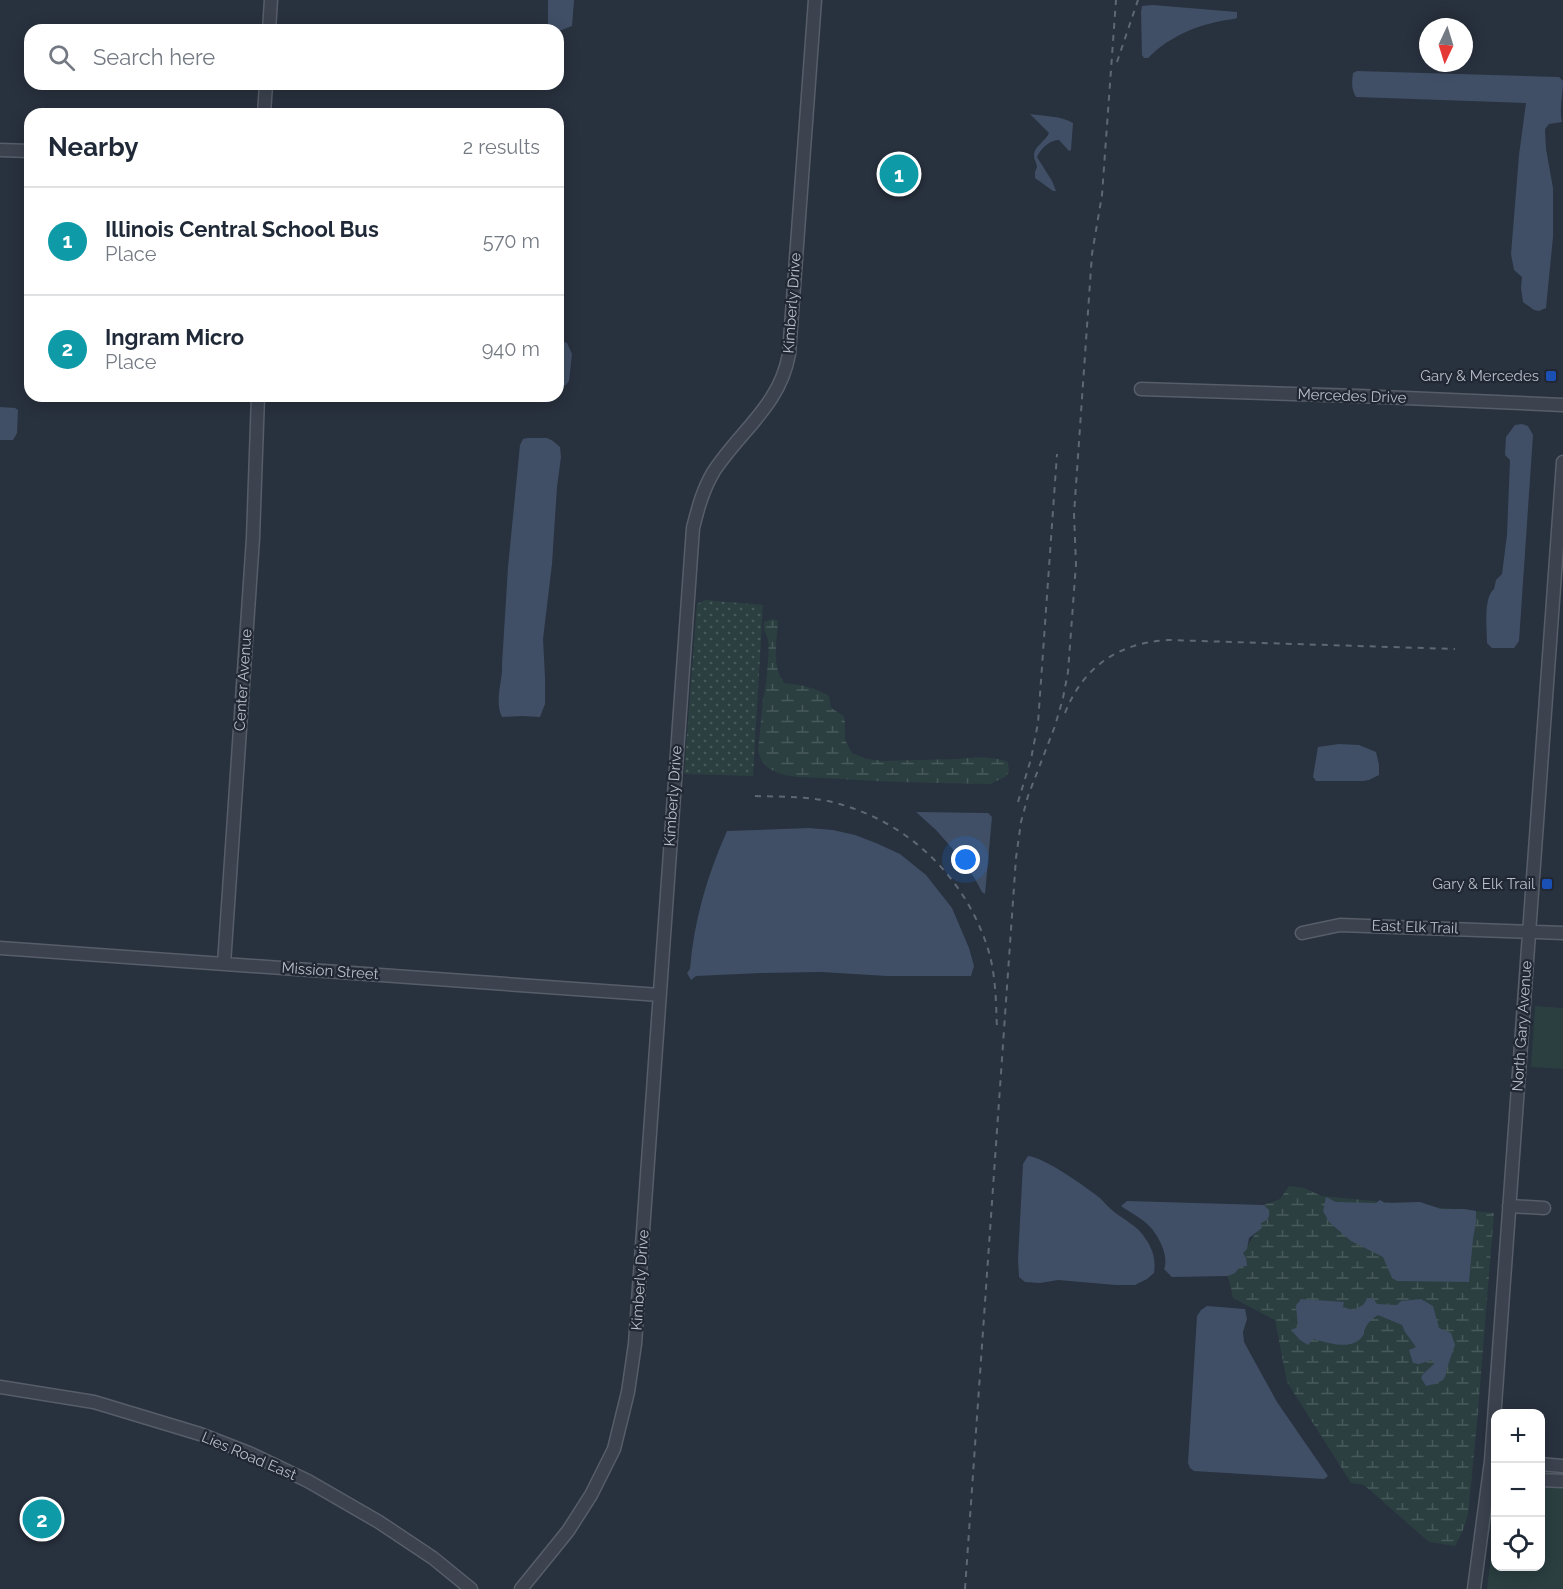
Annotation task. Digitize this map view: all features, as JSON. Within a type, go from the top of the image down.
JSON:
[{"type":"street","points":[[270,24],[272,0]]},
{"type":"street","name":"Kimberly Drive","points":[[521,1589],[568,1531],[591,1495],[614,1449],[628,1392],[635,1341],[693,528],[699,501],[715,470],[772,399],[787,367],[815,0]]},
{"type":"street","points":[[264,108],[266,90]]},
{"type":"street","points":[[0,150],[24,151]]},
{"type":"street","name":"Mercedes Drive","points":[[1141,389],[1563,405]]},
{"type":"street","name":"Center Avenue","points":[[224,964],[253,538],[258,402]]},
{"type":"street","name":"North Gary Avenue","points":[[1496,1409],[1563,462]]},
{"type":"street","name":"East Elk Trail","points":[[1302,933],[1340,925],[1563,933]]},
{"type":"street","name":"Mission Street","points":[[0,948],[660,995]]},
{"type":"street","points":[[1509,1206],[1544,1208]]},
{"type":"street","name":"Lies Road East","points":[[0,1387],[94,1402],[200,1434],[249,1453],[308,1481],[379,1522],[431,1556],[471,1589]]},
{"type":"street","points":[[1545,1464],[1563,1466]]},
{"type":"street","points":[[1545,1480],[1563,1481]]},
{"type":"street","name":"North Gary Avenue","points":[[1474,1589],[1491,1483]]},
{"type":"green space","points":[[705,600],[763,605],[753,776],[684,774],[697,604]]},
{"type":"green space","points":[[773,619],[778,621],[776,661],[784,683],[813,688],[829,696],[831,708],[844,716],[845,740],[852,753],[867,759],[883,761],[982,757],[1008,762],[1009,772],[1005,777],[990,784],[804,777],[790,776],[770,769],[762,761],[758,751],[768,661],[768,640],[764,622]]},
{"type":"green space","points":[[1535,1006],[1563,1008],[1563,1069],[1531,1067]]},
{"type":"green space","points":[[1289,1186],[1304,1188],[1322,1196],[1494,1213],[1468,1514],[1455,1546],[1429,1542],[1364,1485],[1351,1483],[1287,1382],[1275,1320],[1233,1298],[1228,1276],[1257,1231],[1264,1205],[1280,1199]]},
{"type":"green space","points":[[1545,1466],[1563,1468],[1563,1589],[1487,1589],[1491,1556],[1491,1571],[1545,1571]]},
{"type":"water","points":[[548,0],[574,0],[572,26],[564,29],[564,24],[548,24]]},
{"type":"water","points":[[1142,6],[1237,12],[1237,18],[1210,23],[1188,31],[1167,42],[1148,58],[1144,58],[1142,55]]},
{"type":"water","points":[[1357,71],[1559,77],[1563,81],[1562,122],[1549,124],[1545,129],[1553,188],[1553,237],[1546,308],[1539,311],[1534,310],[1523,302],[1522,277],[1514,270],[1511,254],[1519,155],[1526,103],[1356,97],[1352,82],[1353,73]]},
{"type":"water","points":[[1030,114],[1058,118],[1073,123],[1071,150],[1069,151],[1059,140],[1056,140],[1046,145],[1037,157],[1056,191],[1035,178],[1037,167],[1034,153],[1049,133]]},
{"type":"water","points":[[564,342],[567,343],[572,354],[569,381],[564,386]]},
{"type":"water","points":[[0,407],[18,410],[17,433],[13,440],[0,440]]},
{"type":"water","points":[[1515,425],[1528,426],[1533,435],[1519,641],[1514,648],[1492,648],[1487,643],[1486,614],[1488,599],[1496,580],[1502,574],[1507,535],[1510,460],[1505,455],[1506,437]]},
{"type":"water","points":[[547,438],[553,441],[560,447],[561,457],[543,639],[545,704],[540,717],[502,717],[499,698],[508,567],[520,445],[523,439]]},
{"type":"water","points":[[1339,744],[1359,745],[1376,752],[1379,775],[1363,781],[1316,781],[1313,777],[1318,747]]},
{"type":"water","points":[[916,812],[988,813],[992,817],[985,894],[958,855]]},
{"type":"water","points":[[809,828],[833,830],[876,843],[900,854],[926,875],[952,908],[969,948],[974,966],[971,976],[887,976],[821,972],[696,976],[691,980],[687,973],[690,969],[698,916],[713,865],[727,831]]},
{"type":"water","points":[[1028,1156],[1044,1161],[1075,1180],[1139,1230],[1152,1250],[1154,1273],[1135,1285],[1058,1280],[1040,1283],[1025,1282],[1019,1277],[1023,1164]]},
{"type":"water","points":[[1326,1197],[1336,1202],[1376,1203],[1380,1200],[1385,1203],[1420,1202],[1441,1209],[1476,1211],[1469,1282],[1397,1281],[1392,1278],[1383,1257],[1351,1241],[1329,1222],[1323,1211]]},
{"type":"water","points":[[1127,1201],[1264,1205],[1269,1210],[1269,1215],[1267,1220],[1261,1223],[1262,1228],[1249,1238],[1247,1249],[1243,1253],[1247,1266],[1240,1267],[1228,1276],[1172,1277],[1164,1269],[1165,1254],[1158,1238],[1146,1223],[1121,1206]]},
{"type":"water","points":[[1373,1298],[1377,1304],[1397,1305],[1401,1301],[1421,1299],[1433,1306],[1439,1328],[1451,1333],[1455,1345],[1445,1378],[1426,1386],[1421,1378],[1434,1364],[1432,1360],[1419,1364],[1413,1363],[1409,1350],[1416,1347],[1402,1325],[1378,1315],[1367,1325],[1360,1340],[1348,1345],[1313,1339],[1308,1345],[1291,1330],[1298,1327],[1296,1306],[1301,1299],[1344,1302],[1343,1307],[1353,1310],[1363,1305],[1367,1299]]},
{"type":"water","points":[[1207,1306],[1245,1309],[1247,1319],[1243,1332],[1244,1342],[1277,1402],[1328,1476],[1324,1479],[1194,1471],[1190,1468],[1188,1463],[1197,1316]]},
{"type":"railway","points":[[965,1589],[1016,858],[1021,822],[1028,796],[1055,726],[1068,672],[1076,564],[1074,514],[1092,254],[1102,195],[1116,0]]},
{"type":"railway","points":[[1117,62],[1138,0]]},
{"type":"railway","points":[[1018,802],[1031,759],[1038,723],[1057,454]]},
{"type":"railway","points":[[1065,713],[1092,670],[1118,652],[1150,642],[1168,640],[1455,649]]},
{"type":"railway","points":[[755,796],[813,799],[859,810],[908,837],[929,855],[948,875],[978,922],[993,969],[997,1030]]},
{"type":"place","name":"Illinois Central School Bus","points":[[899,174]]},
{"type":"place","name":"Gary & Mercedes","points":[[1551,376]]},
{"type":"place","name":"Gary & Elk Trail","points":[[1547,884]]},
{"type":"place","name":"Ingram Micro","points":[[42,1519]]}]
